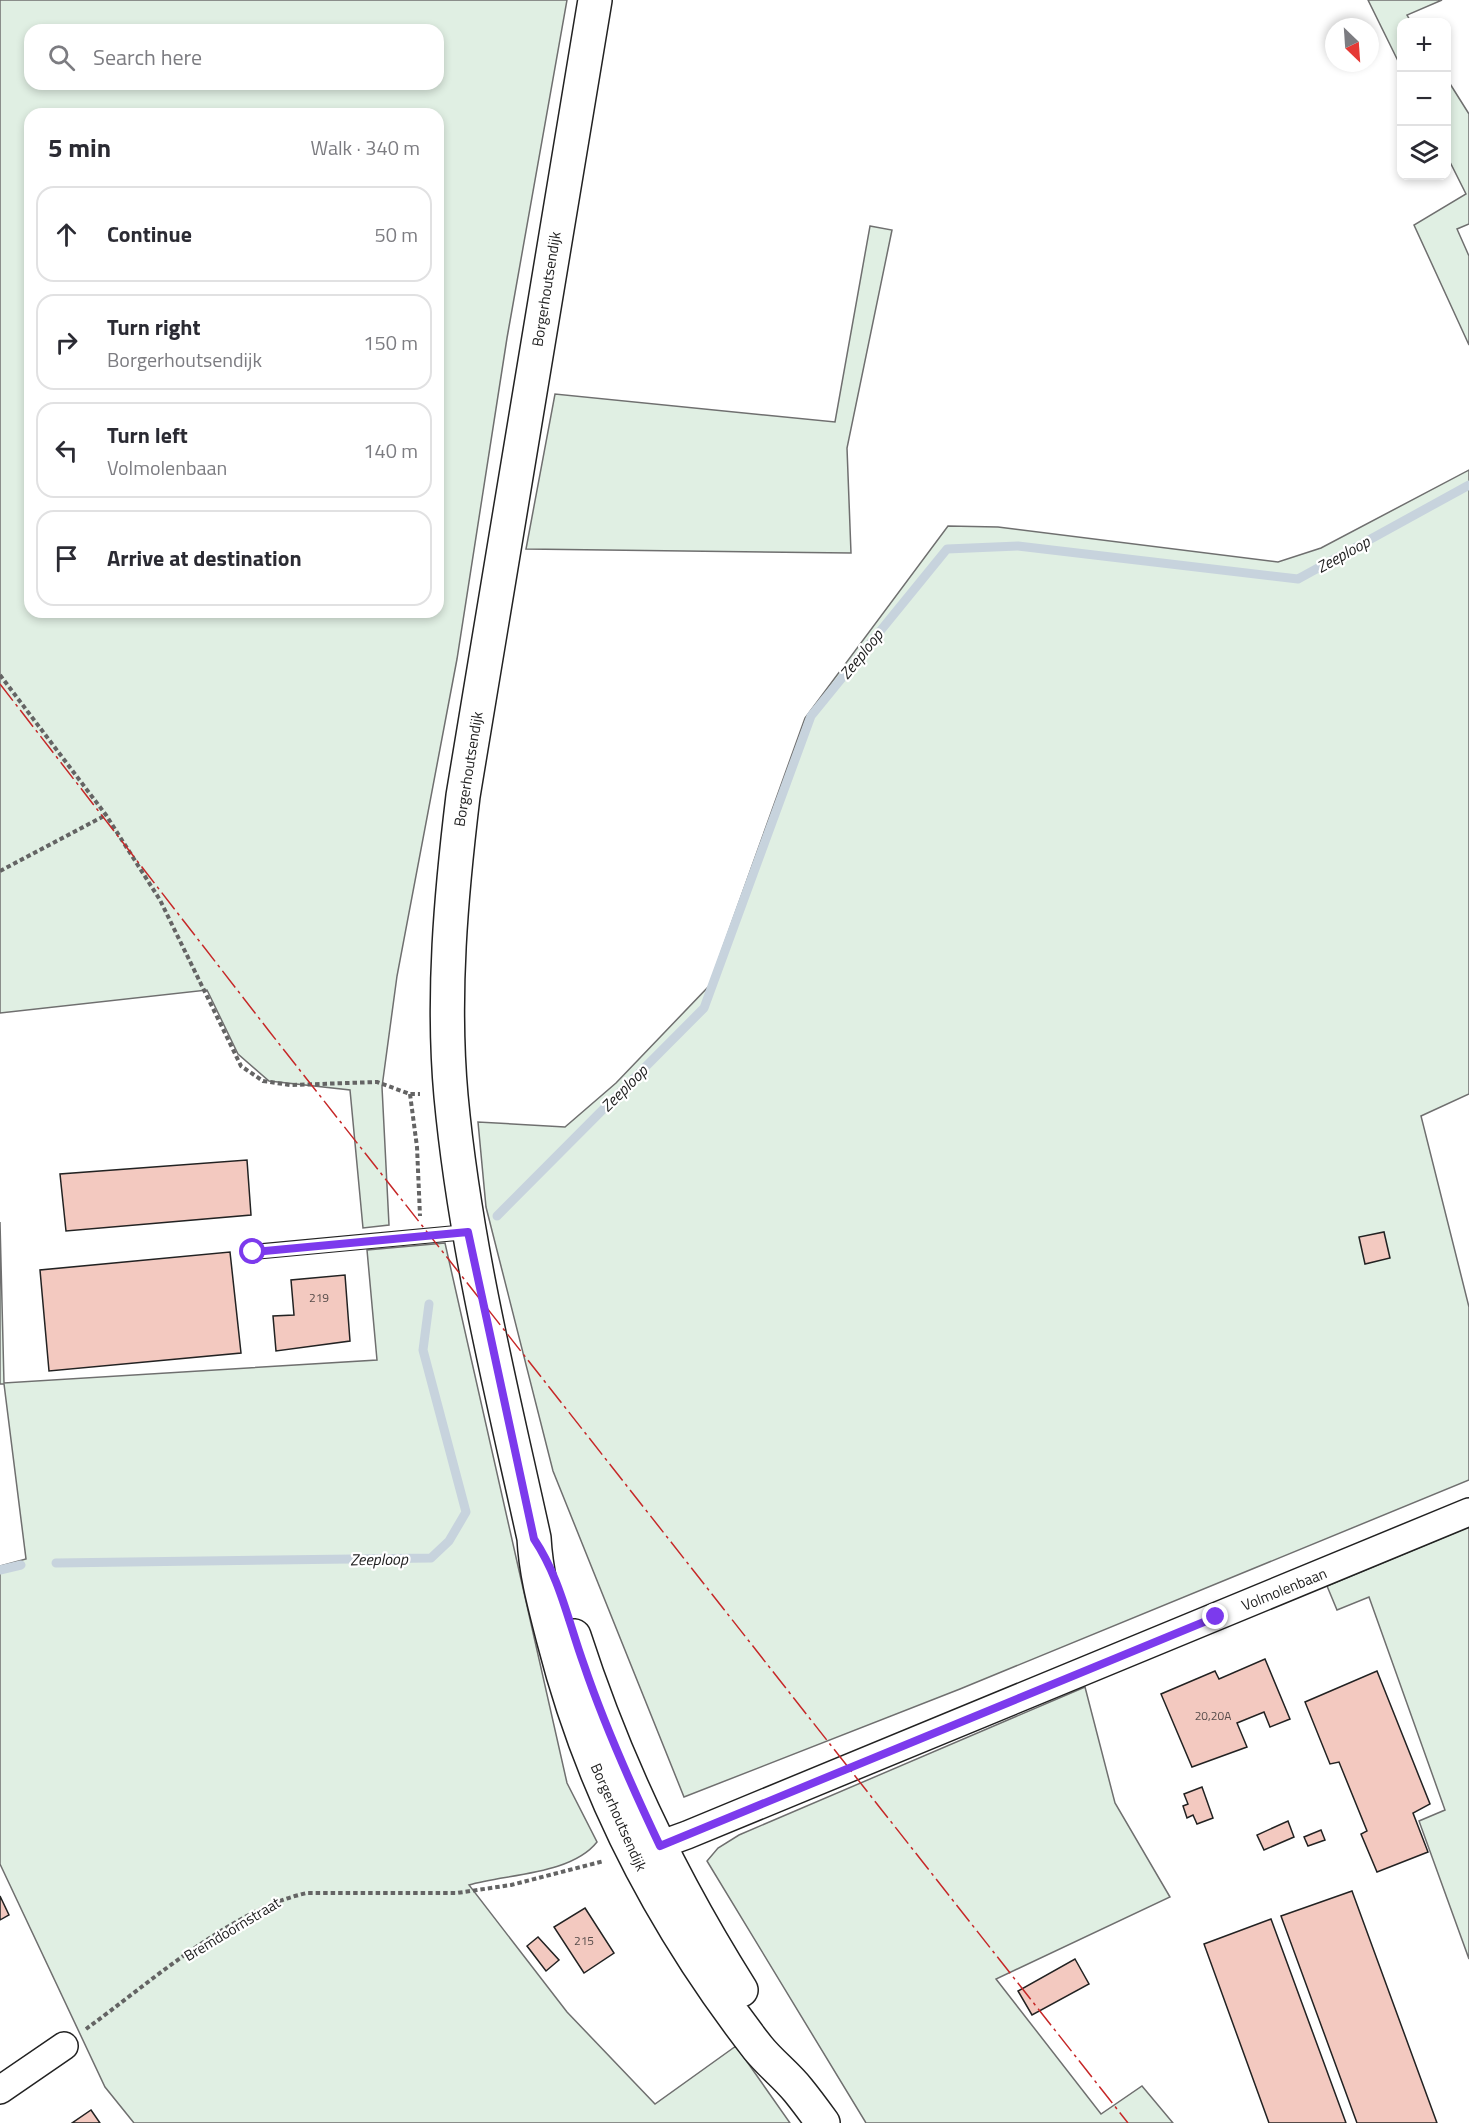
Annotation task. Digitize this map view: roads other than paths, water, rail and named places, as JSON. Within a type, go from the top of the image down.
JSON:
[{"type":"main road","name":"Borgerhoutsendijk","points":[[595,0],[463,796],[453,874],[449,946],[447,1007],[451,1094],[468,1232],[534,1539],[536,1570],[564,1678],[612,1809],[634,1853],[706,1975],[759,2049],[798,2090],[823,2123]]},
{"type":"street","name":"Volmolenbaan","points":[[634,1853],[1469,1512]]},
{"type":"street","points":[[0,2090],[64,2046]]},
{"type":"lane","points":[[253,1252],[468,1232]]},
{"type":"waterway","name":"Zeeploop","points":[[497,1216],[704,1008],[811,716],[947,549],[1018,546],[1298,579],[1469,485]]},
{"type":"waterway","name":"Zeeploop","points":[[56,1563],[431,1558],[449,1541],[466,1512],[423,1350],[429,1304]]},
{"type":"waterway","name":"Zeeploop","points":[[0,1570],[21,1565]]}]
